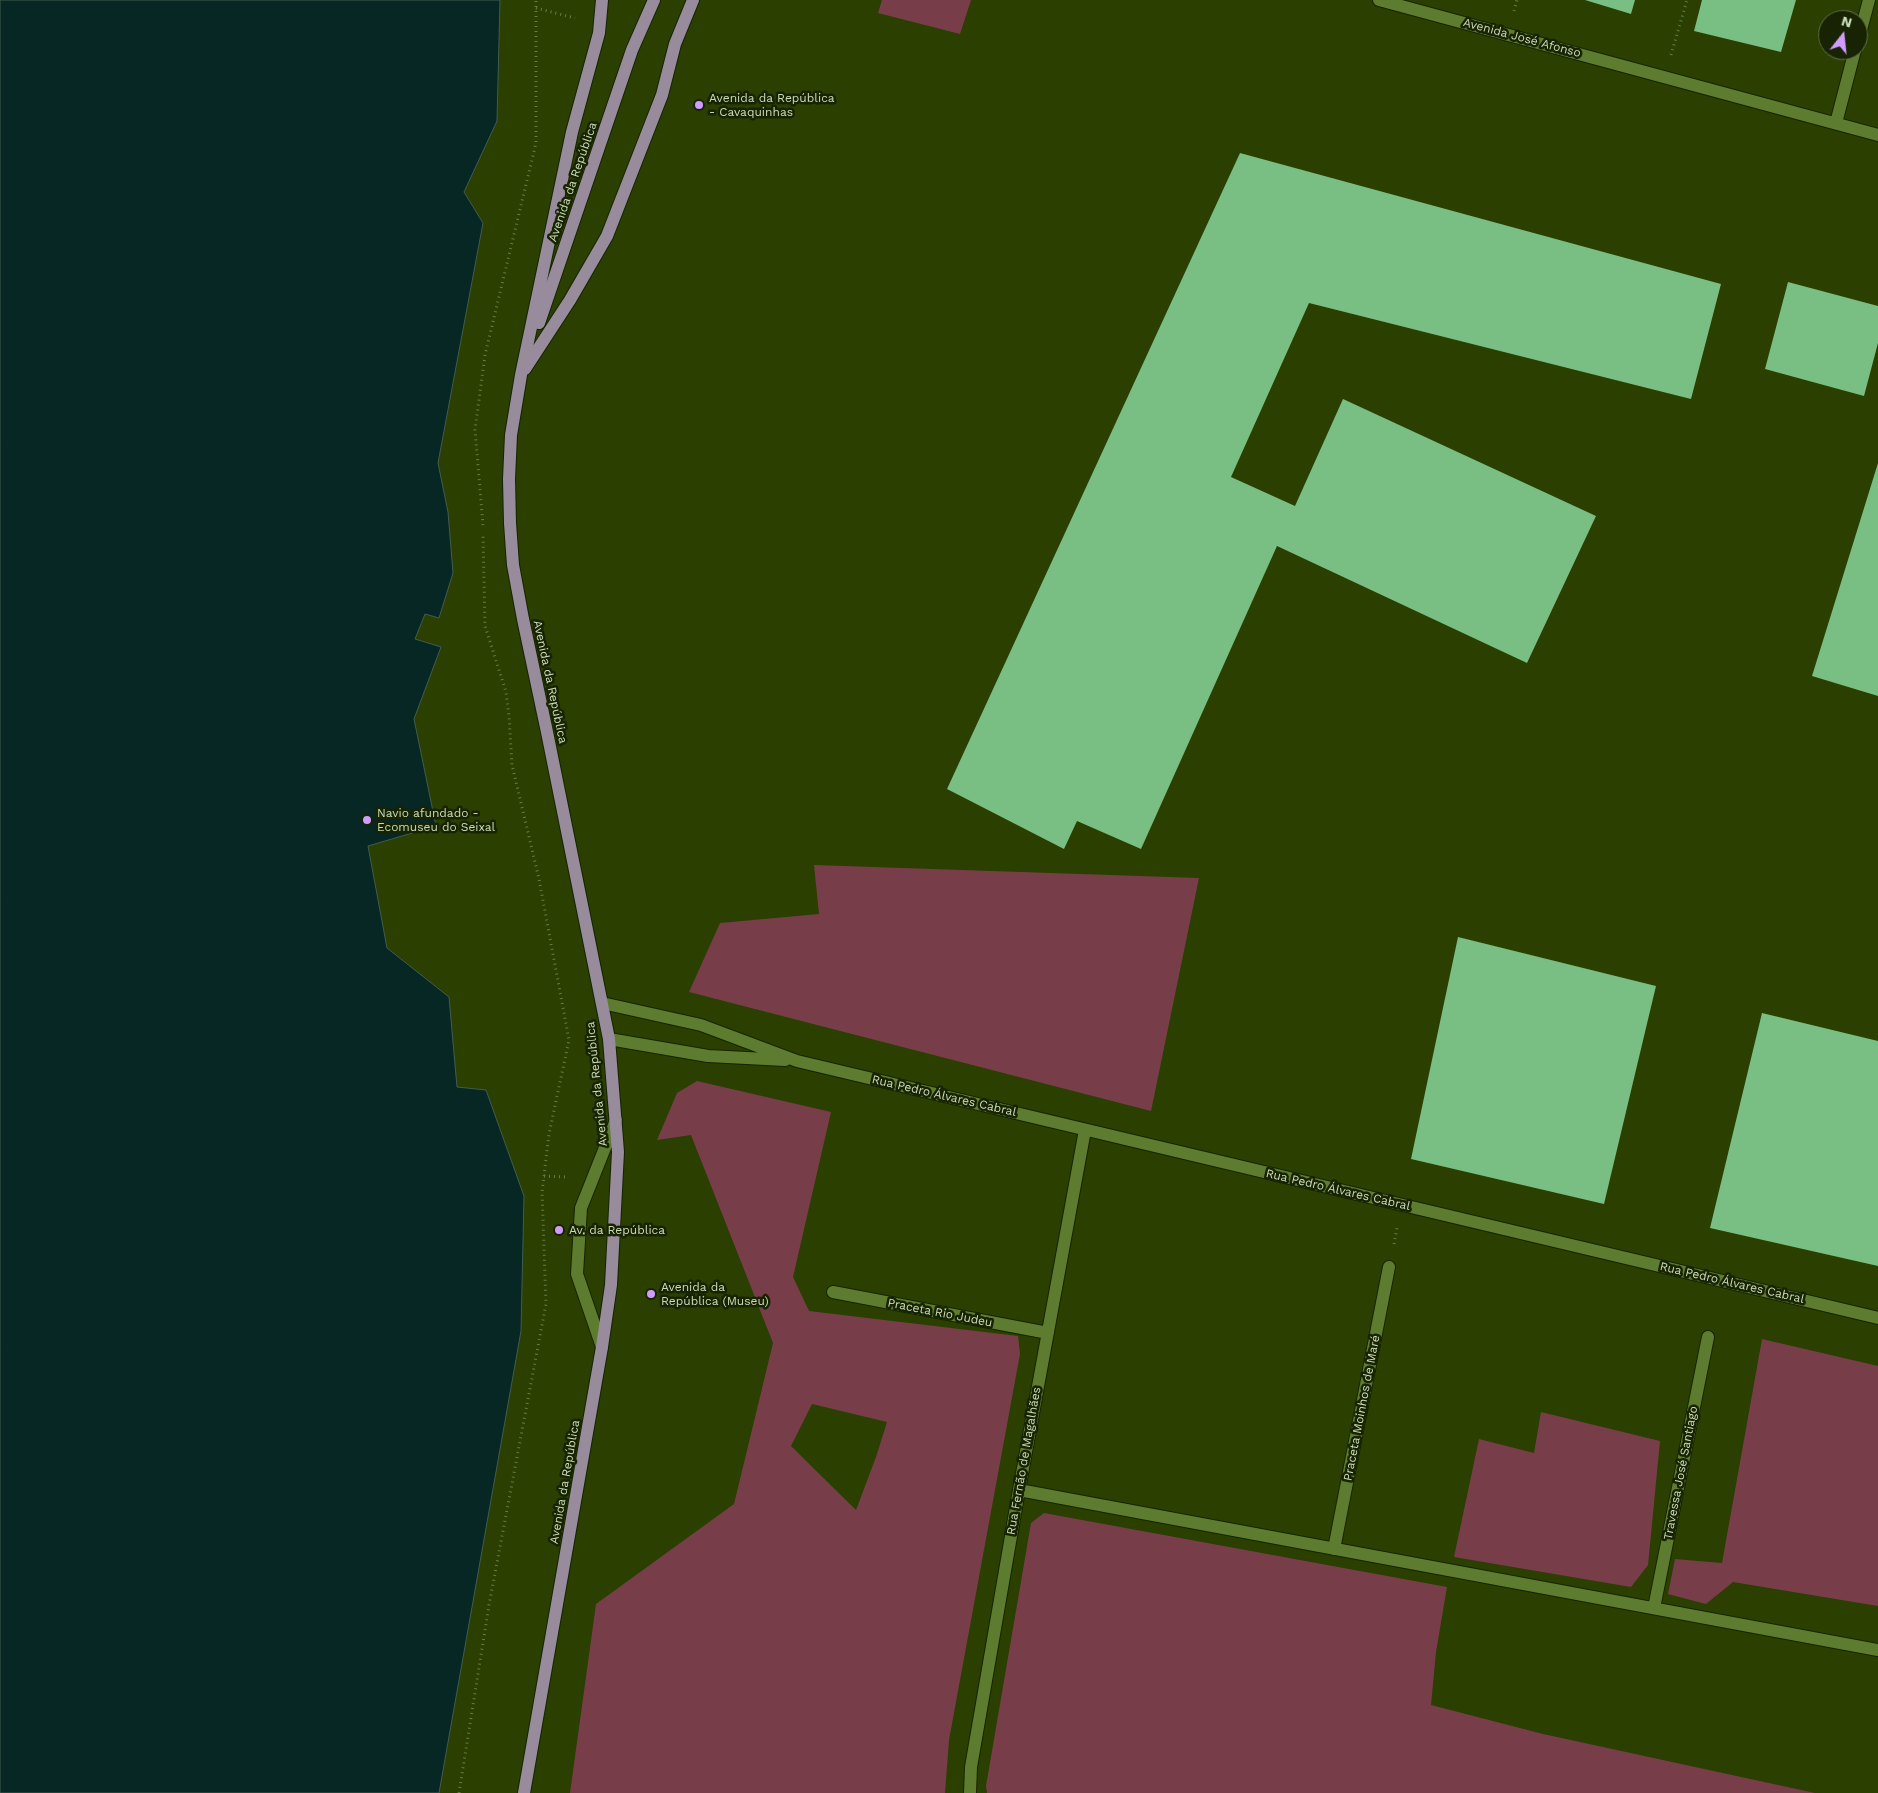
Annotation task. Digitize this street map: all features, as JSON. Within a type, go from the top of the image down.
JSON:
[{"type":"main road","name":"Avenida da República","points":[[524,1793],[602,1347],[614,1249],[618,1179],[616,1118],[609,1039],[513,565],[510,523],[510,453],[511,435],[521,375],[572,132],[599,32],[602,0]]},
{"type":"main road","name":"Avenida da República","points":[[521,375],[632,50],[654,0]]},
{"type":"main road","points":[[521,375],[570,300],[607,236],[662,95],[675,44],[694,0]]},
{"type":"street","name":"Avenida José Afonso","points":[[1379,0],[1878,135]]},
{"type":"street","points":[[1836,123],[1853,60]]},
{"type":"street","name":"Rua Pedro Álvares Cabral","points":[[602,1003],[701,1025],[797,1061],[1878,1318]]},
{"type":"street","name":"Rua Pedro Álvares Cabral","points":[[609,1039],[708,1056],[797,1061]]},
{"type":"street","points":[[602,1347],[576,1274],[581,1208],[616,1118]]},
{"type":"street","name":"Rua Fernão de Magalhães","points":[[970,1793],[971,1768],[1019,1490],[1085,1130]]},
{"type":"street","name":"Praceta Moinhos de Maré","points":[[1334,1548],[1389,1267]]},
{"type":"street","name":"Praceta Rio Judeu","points":[[833,1292],[1048,1333]]},
{"type":"street","name":"Travessa José Santiago","points":[[1654,1608],[1708,1337]]},
{"type":"street","points":[[1019,1490],[1878,1650]]},
{"type":"path","points":[[459,1793],[489,1605],[546,1304],[542,1192],[549,1134],[569,1040],[539,879],[512,765],[506,692],[485,626],[484,534],[475,430],[485,355],[536,143],[536,0]]},
{"type":"path","points":[[1665,77],[1687,0]]},
{"type":"path","points":[[1389,1267],[1401,1205]]},
{"type":"shaded area","points":[[882,0],[971,0],[960,34],[878,13]]},
{"type":"shaded area","points":[[814,865],[1199,878],[1151,1111],[689,992],[720,923],[819,914]]},
{"type":"shaded area","points":[[697,1081],[831,1112],[793,1277],[809,1311],[1018,1336],[1020,1354],[949,1740],[945,1793],[570,1793],[596,1604],[734,1504],[773,1343],[691,1135],[657,1140],[677,1093]],"holes":[[[812,1404],[887,1422],[856,1510],[791,1446]]]},
{"type":"shaded area","points":[[1762,1339],[1878,1366],[1878,1606],[1733,1582],[1706,1604],[1668,1594],[1675,1559],[1722,1563]]},
{"type":"shaded area","points":[[1541,1412],[1660,1441],[1648,1565],[1631,1587],[1454,1557],[1479,1439],[1534,1453]]},
{"type":"shaded area","points":[[1044,1513],[1447,1587],[1436,1652],[1431,1705],[1543,1734],[1815,1793],[987,1793],[986,1786],[1031,1523]]},
{"type":"water","points":[[0,0],[500,0],[497,121],[464,192],[483,223],[438,463],[448,512],[453,573],[439,618],[425,614],[415,639],[441,647],[414,719],[436,826],[368,846],[387,948],[449,997],[457,1087],[486,1090],[524,1196],[521,1331],[439,1793],[0,1793]]},
{"type":"building","points":[[1585,0],[1635,0],[1631,14]]},
{"type":"building","points":[[1702,0],[1796,0],[1781,52],[1694,31]]},
{"type":"building","points":[[1240,153],[1721,284],[1691,399],[1309,303],[1231,477],[1295,506],[1343,399],[1596,516],[1527,663],[1277,546],[1141,849],[1077,821],[1064,849],[947,789]]},
{"type":"building","points":[[1788,282],[1878,306],[1878,343],[1864,396],[1765,369]]},
{"type":"building","points":[[1878,463],[1878,696],[1812,676]]},
{"type":"building","points":[[1458,937],[1656,986],[1604,1204],[1411,1159]]},
{"type":"building","points":[[1762,1013],[1878,1041],[1878,1266],[1710,1228]]},
{"type":"place","name":"Avenida da República - Cavaquinhas","points":[[699,105]]},
{"type":"place","name":"Navio afundado - Ecomuseu do Seixal","points":[[367,820]]},
{"type":"place","name":"Av. da República","points":[[559,1230]]},
{"type":"place","name":"Avenida da República (Museu)","points":[[651,1294]]}]
